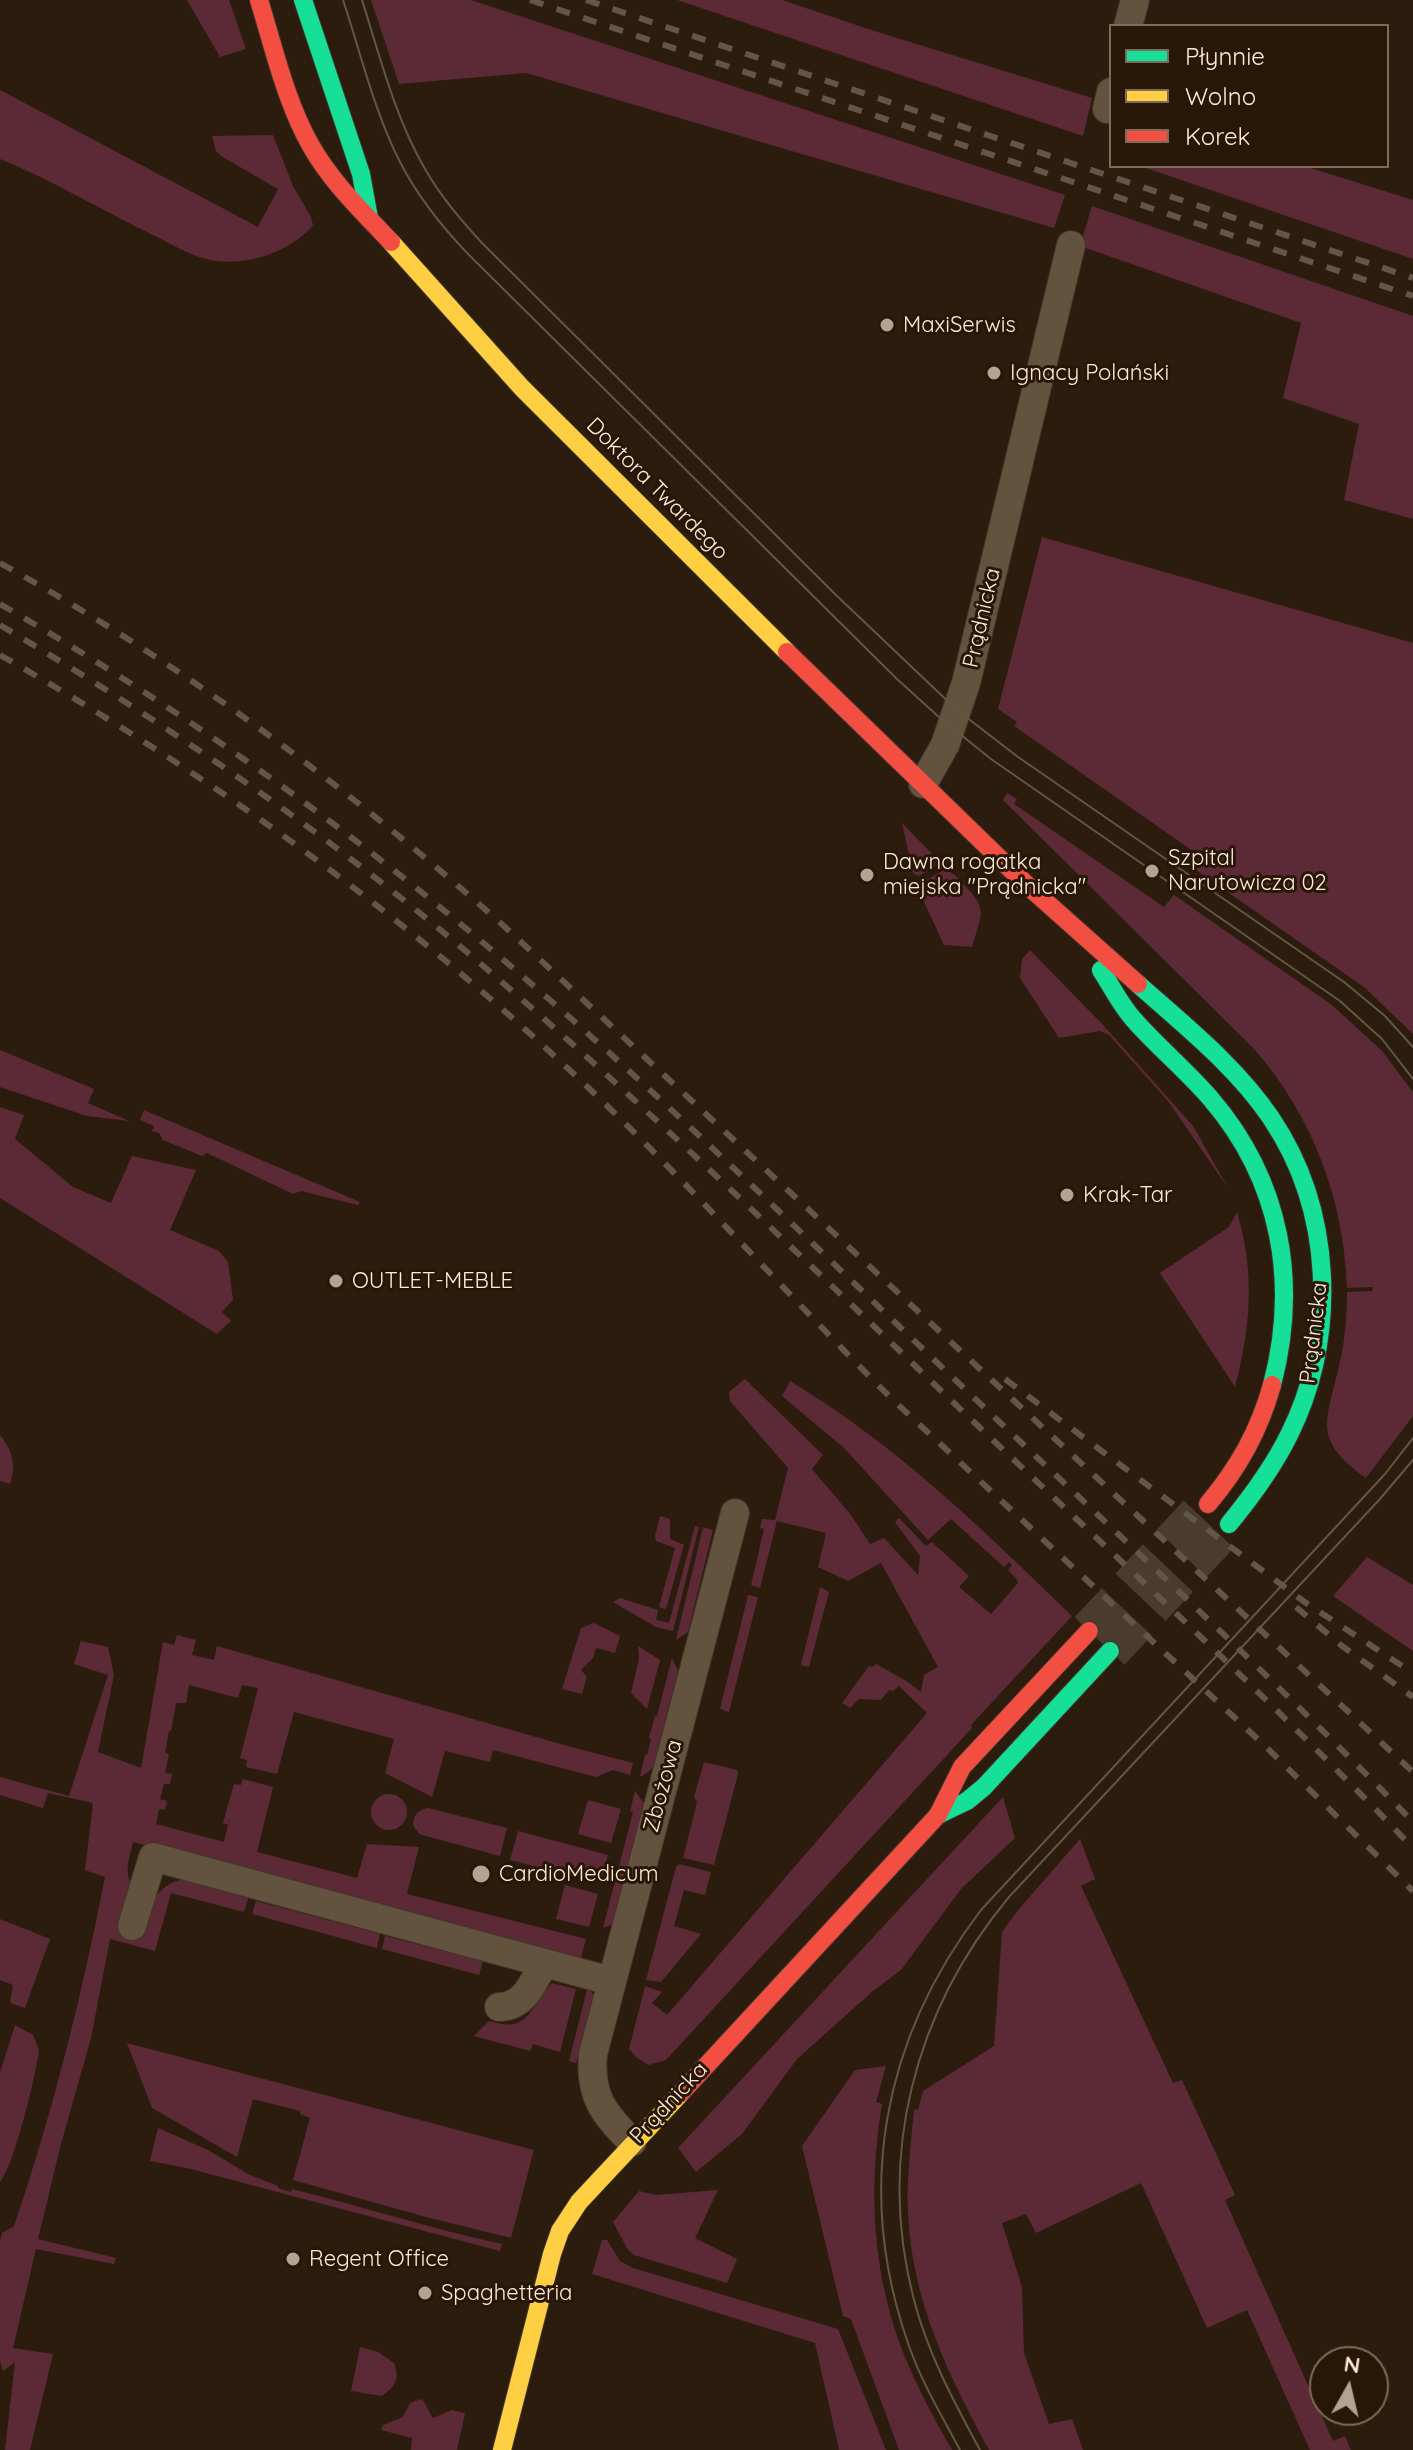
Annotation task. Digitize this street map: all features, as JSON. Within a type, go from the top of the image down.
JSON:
[{"type":"street","name":"Doktora Twardego","points":[[259,0],[309,142],[327,170],[518,385],[923,784]]},
{"type":"street","points":[[303,0],[361,174],[369,218]]},
{"type":"street","points":[[1129,24],[1135,0]]},
{"type":"street","name":"Prądnicka","points":[[1071,245],[966,683],[945,745],[923,784],[1073,927],[1208,1046],[1241,1082],[1287,1142],[1302,1176],[1314,1213],[1322,1267],[1322,1298],[1311,1380],[1292,1431],[1277,1459],[1229,1524]]},
{"type":"street","name":"Prądnicka","points":[[1073,927],[1133,1018],[1193,1078],[1232,1128],[1257,1170],[1280,1238],[1286,1272],[1284,1316],[1278,1361],[1267,1402],[1251,1444],[1208,1504]]},
{"type":"street","name":"Zbożowa","points":[[632,2142],[604,2111],[597,2098],[591,2079],[593,2054],[735,1513]]},
{"type":"street","name":"Prądnicka","points":[[502,2450],[552,2254],[560,2231],[579,2202],[938,1815],[962,1767],[1089,1631]]},
{"type":"street","name":"Prądnicka","points":[[938,1815],[967,1801],[984,1787],[1110,1651]]},
{"type":"street","points":[[132,1926],[153,1857],[611,1981]]},
{"type":"street","points":[[499,2007],[517,2004],[544,1963]]},
{"type":"shaded area","points":[[187,0],[229,0],[246,49],[220,57]]},
{"type":"shaded area","points":[[371,0],[471,0],[1065,195],[1054,228],[526,73],[399,84]]},
{"type":"shaded area","points":[[677,0],[782,0],[1092,98],[1083,136]]},
{"type":"shaded area","points":[[0,90],[258,227],[278,189],[221,156],[216,151],[212,136],[273,135],[293,186],[313,225],[291,244],[249,260],[220,261],[186,252],[0,159]]},
{"type":"shaded area","points":[[1146,168],[1310,168],[1413,200],[1413,259]]},
{"type":"shaded area","points":[[1092,206],[1413,316],[1413,519],[1344,500],[1359,424],[1283,398],[1301,323],[1080,246]]},
{"type":"shaded area","points":[[1042,537],[1413,643],[1413,1034],[1364,987],[1193,868],[1200,856],[1014,726],[1017,722],[998,709]]},
{"type":"shaded area","points":[[1007,793],[1017,799],[1014,804],[1164,907],[1174,895],[1332,1005],[1382,1051],[1413,1092],[1413,1416],[1366,1478],[1337,1452],[1327,1429],[1343,1348],[1347,1292],[1372,1291],[1373,1287],[1347,1288],[1340,1223],[1322,1161],[1309,1132],[1293,1103],[1255,1050],[1003,800]]},
{"type":"shaded area","points":[[902,823],[937,859],[937,865],[919,876],[913,873]]},
{"type":"shaded area","points":[[944,870],[958,878],[980,907],[980,920],[972,947],[944,945],[919,891],[923,882]]},
{"type":"shaded area","points":[[1030,950],[1104,1026],[1193,1126],[1228,1188],[1168,1101],[1109,1035],[1100,1031],[1059,1038],[1020,978],[1022,959]]},
{"type":"shaded area","points":[[0,1050],[94,1089],[88,1103],[129,1121],[87,1116],[0,1087]]},
{"type":"shaded area","points":[[0,1107],[24,1115],[15,1139],[73,1187],[111,1203],[132,1156],[196,1170],[170,1230],[219,1251],[228,1262],[233,1300],[222,1312],[231,1321],[217,1334],[0,1198]]},
{"type":"shaded area","points":[[144,1110],[360,1202],[358,1205],[301,1191],[293,1194],[207,1153],[202,1156],[163,1140],[159,1133],[152,1131],[154,1126],[140,1120]]},
{"type":"shaded area","points":[[1237,1212],[1247,1257],[1249,1300],[1245,1342],[1235,1387],[1160,1273],[1229,1227]]},
{"type":"shaded area","points":[[745,1379],[823,1455],[812,1469],[851,1515],[870,1544],[884,1538],[918,1575],[920,1556],[895,1522],[899,1518],[926,1546],[932,1542],[969,1576],[959,1587],[991,1614],[1018,1583],[1008,1570],[1012,1565],[1009,1562],[1004,1567],[951,1519],[928,1540],[844,1448],[782,1396],[790,1381],[867,1433],[938,1490],[1072,1616],[666,2060],[648,2065],[629,2049],[645,1986],[662,1992],[652,2003],[667,2015],[927,1713],[899,1686],[893,1691],[889,1690],[881,1700],[859,1699],[850,1708],[842,1703],[869,1666],[876,1664],[921,1692],[924,1675],[938,1667],[881,1563],[848,1581],[818,1567],[826,1533],[777,1521],[760,1588],[751,1585],[764,1529],[760,1528],[762,1519],[775,1520],[788,1468],[730,1401],[729,1392]]},
{"type":"shaded area","points":[[0,1435],[12,1458],[10,1484],[0,1481]]},
{"type":"shaded area","points":[[660,1516],[670,1519],[670,1539],[684,1545],[666,1609],[659,1607],[675,1548],[656,1541]]},
{"type":"shaded area","points":[[695,1526],[699,1527],[673,1631],[656,1627],[613,1602],[620,1598],[658,1610],[656,1620],[669,1623]]},
{"type":"shaded area","points":[[703,1527],[713,1530],[688,1632],[676,1640]]},
{"type":"shaded area","points":[[1367,1557],[1413,1585],[1413,1651],[1333,1596]]},
{"type":"shaded area","points":[[820,1587],[829,1592],[809,1667],[801,1665]]},
{"type":"shaded area","points":[[748,1595],[758,1597],[729,1712],[720,1709]]},
{"type":"shaded area","points":[[594,1623],[620,1636],[615,1653],[596,1648],[593,1658],[581,1670],[587,1677],[582,1694],[562,1689],[581,1628]]},
{"type":"shaded area","points":[[177,1635],[196,1640],[192,1655],[214,1660],[217,1646],[633,1763],[630,1775],[613,1770],[596,1777],[493,1750],[490,1762],[445,1751],[432,1797],[385,1773],[394,1739],[294,1712],[277,1774],[246,1767],[247,1760],[240,1758],[258,1688],[242,1685],[238,1698],[189,1685],[186,1703],[176,1703],[169,1731],[165,1773],[172,1774],[170,1784],[164,1784],[160,1799],[167,1801],[165,1810],[159,1809],[156,1824],[224,1842],[228,1825],[223,1823],[234,1784],[241,1785],[243,1779],[273,1787],[257,1852],[357,1878],[367,1844],[419,1847],[407,1894],[586,1939],[580,1962],[133,1842],[128,1876],[149,1905],[171,1883],[182,1879],[207,1881],[250,1893],[244,1912],[171,1893],[155,1951],[110,1939],[91,2038],[38,2239],[116,2258],[114,2264],[36,2249],[13,2348],[53,2354],[30,2450],[5,2450],[15,2362],[3,2371],[0,2361],[0,2241],[2,2233],[14,2226],[54,2097],[105,1877],[85,1870],[93,1803],[48,1793],[43,1808],[0,1795],[0,1777],[69,1796],[108,1675],[74,1664],[81,1641],[108,1647],[114,1675],[98,1752],[141,1768],[163,1642],[174,1645]]},
{"type":"shaded area","points":[[638,1646],[660,1660],[647,1709],[631,1693],[639,1658]]},
{"type":"shaded area","points":[[672,1658],[678,1671],[653,1768],[640,1776],[649,1737]]},
{"type":"shaded area","points":[[704,1762],[737,1770],[738,1774],[714,1865],[683,1858]]},
{"type":"shaded area","points":[[635,1791],[644,1803],[613,1924],[603,1928],[633,1812],[630,1811]]},
{"type":"shaded area","points":[[389,1794],[402,1799],[407,1812],[402,1825],[389,1830],[376,1825],[371,1812],[376,1799]]},
{"type":"shaded area","points":[[1003,1797],[1015,1838],[961,1889],[901,1970],[797,2059],[742,2134],[696,2172],[678,2148]]},
{"type":"shaded area","points":[[588,1800],[621,1809],[611,1843],[578,1834]]},
{"type":"shaded area","points":[[428,1808],[507,1828],[500,1856],[419,1834],[413,1825],[414,1819],[419,1811]]},
{"type":"shaded area","points":[[518,1831],[608,1855],[601,1883],[510,1860]]},
{"type":"shaded area","points":[[1080,1839],[1095,1879],[1081,1886],[1173,2083],[1182,2080],[1235,2195],[1225,2200],[1309,2387],[1309,2426],[1326,2426],[1333,2441],[1345,2436],[1351,2450],[1310,2450],[1247,2310],[1207,2328],[1141,2183],[1036,2233],[1026,2214],[1002,2223],[1022,2287],[1024,2353],[1049,2424],[1072,2419],[1083,2450],[989,2450],[946,2365],[925,2307],[911,2246],[909,2162],[914,2109],[918,2110],[923,2091],[994,2046],[1002,1932]]},
{"type":"shaded area","points":[[679,1864],[711,1872],[705,1895],[684,1890],[674,1926],[701,1934],[661,1982],[646,1980],[676,1867]]},
{"type":"shaded area","points":[[565,1885],[598,1894],[589,1927],[556,1919]]},
{"type":"shaded area","points":[[256,1901],[380,1934],[377,1948],[252,1914]]},
{"type":"shaded area","points":[[0,1919],[50,1939],[25,2008],[10,2003],[13,1985],[0,1980]]},
{"type":"shaded area","points":[[385,1936],[483,1961],[479,1975],[382,1949]]},
{"type":"shaded area","points":[[552,1983],[576,1989],[560,2052],[533,2044],[530,2051],[474,2036],[489,2021],[513,2024],[521,2021]]},
{"type":"shaded area","points":[[588,1986],[594,1996],[576,2063],[569,2061]]},
{"type":"shaded area","points":[[15,2025],[33,2035],[39,2050],[18,2140],[0,2182],[0,2072]]},
{"type":"shaded area","points":[[127,2043],[534,2150],[511,2238],[293,2180],[310,2118],[300,2114],[300,2111],[253,2099],[237,2157],[152,2108]]},
{"type":"shaded area","points":[[886,2066],[876,2102],[882,2104],[874,2200],[880,2264],[894,2326],[905,2357],[952,2450],[899,2450],[851,2319],[843,2316],[802,2146],[855,2070]]},
{"type":"shaded area","points":[[158,2128],[208,2150],[278,2188],[291,2192],[292,2189],[502,2244],[500,2251],[187,2168],[150,2161]]},
{"type":"shaded area","points":[[718,2190],[695,2238],[737,2259],[727,2283],[634,2255],[613,2222],[639,2191],[656,2195]]},
{"type":"shaded area","points":[[602,2240],[607,2240],[620,2261],[633,2268],[838,2329],[886,2450],[839,2450],[815,2343],[592,2274]]},
{"type":"shaded area","points":[[360,2347],[378,2352],[394,2363],[395,2382],[381,2396],[351,2391]]},
{"type":"shaded area","points":[[422,2399],[433,2418],[452,2410],[465,2413],[457,2450],[411,2450],[412,2438],[381,2430],[383,2425],[403,2417],[410,2403]]},
{"type":"tunnel","points":[[1089,1631],[1208,1504]]},
{"type":"tunnel","points":[[1110,1651],[1229,1524]]},
{"type":"tram line","points":[[343,0],[375,103],[400,162],[431,211],[469,255],[940,718],[991,759],[1340,1001],[1382,1039],[1413,1079]]},
{"type":"tram line","points":[[362,0],[389,86],[414,149],[445,199],[482,243],[836,595],[957,710],[1018,757],[1344,982],[1385,1016],[1413,1047]]},
{"type":"tram line","points":[[960,2450],[909,2346],[892,2288],[883,2231],[882,2174],[887,2119],[900,2064],[920,2011],[947,1960],[981,1910],[1385,1474],[1413,1438]]},
{"type":"tram line","points":[[980,2450],[934,2359],[914,2300],[903,2246],[900,2192],[903,2139],[912,2087],[928,2036],[949,1987],[976,1941],[1009,1897],[1413,1460]]},
{"type":"railway","points":[[530,0],[1413,296]]},
{"type":"railway","points":[[586,0],[1413,278]]},
{"type":"railway","points":[[0,563],[68,602],[199,686],[325,777],[446,875],[1413,1772]]},
{"type":"railway","points":[[0,604],[121,677],[296,796],[408,882],[523,977],[755,1189],[1233,1643],[1413,1822]]},
{"type":"railway","points":[[0,625],[119,698],[291,814],[401,898],[517,995],[698,1159],[1176,1613],[1413,1848]]},
{"type":"railway","points":[[0,655],[149,745],[293,842],[430,948],[497,1005],[647,1145],[893,1400],[1263,1744],[1413,1891]]},
{"type":"railway","points":[[1005,1379],[1306,1603],[1413,1673]]},
{"type":"railway","points":[[1296,1607],[1342,1646],[1413,1697]]},
{"type":"traffic: fast","points":[[303,0],[361,174],[369,218]]},
{"type":"traffic: fast","points":[[1101,970],[1130,1015],[1211,1099],[1254,1164],[1278,1234],[1283,1271],[1284,1308],[1272,1385]]},
{"type":"traffic: fast","points":[[1138,984],[1226,1064],[1271,1118],[1292,1154],[1307,1192],[1317,1232],[1322,1273],[1321,1315],[1316,1355],[1306,1395],[1277,1457],[1229,1524]]},
{"type":"traffic: fast","points":[[938,1815],[967,1801],[984,1787],[1110,1651]]},
{"type":"traffic: slow","points":[[391,242],[522,388],[787,652]]},
{"type":"traffic: slow","points":[[502,2450],[560,2231],[579,2202],[680,2094]]},
{"type":"traffic: jam","points":[[259,0],[288,93],[311,146],[338,185],[391,242]]},
{"type":"traffic: jam","points":[[787,652],[1028,886],[1138,984]]},
{"type":"traffic: jam","points":[[1208,1504],[1247,1448],[1272,1385]]},
{"type":"traffic: jam","points":[[680,2094],[938,1815],[962,1767],[1089,1631]]},
{"type":"place","name":"MaxiSerwis","points":[[887,325]]},
{"type":"place","name":"Ignacy Polański","points":[[994,373]]},
{"type":"place","name":"Szpital Narutowicza 02","points":[[1152,871]]},
{"type":"place","name":"Dawna rogatka miejska \"Prądnicka\"","points":[[867,875]]},
{"type":"place","name":"Krak-Tar","points":[[1067,1195]]},
{"type":"place","name":"OUTLET-MEBLE","points":[[336,1281]]},
{"type":"place","name":"CardioMedicum","points":[[481,1874]]},
{"type":"place","name":"Regent Office","points":[[293,2259]]},
{"type":"place","name":"Spaghetteria","points":[[425,2293]]}]
